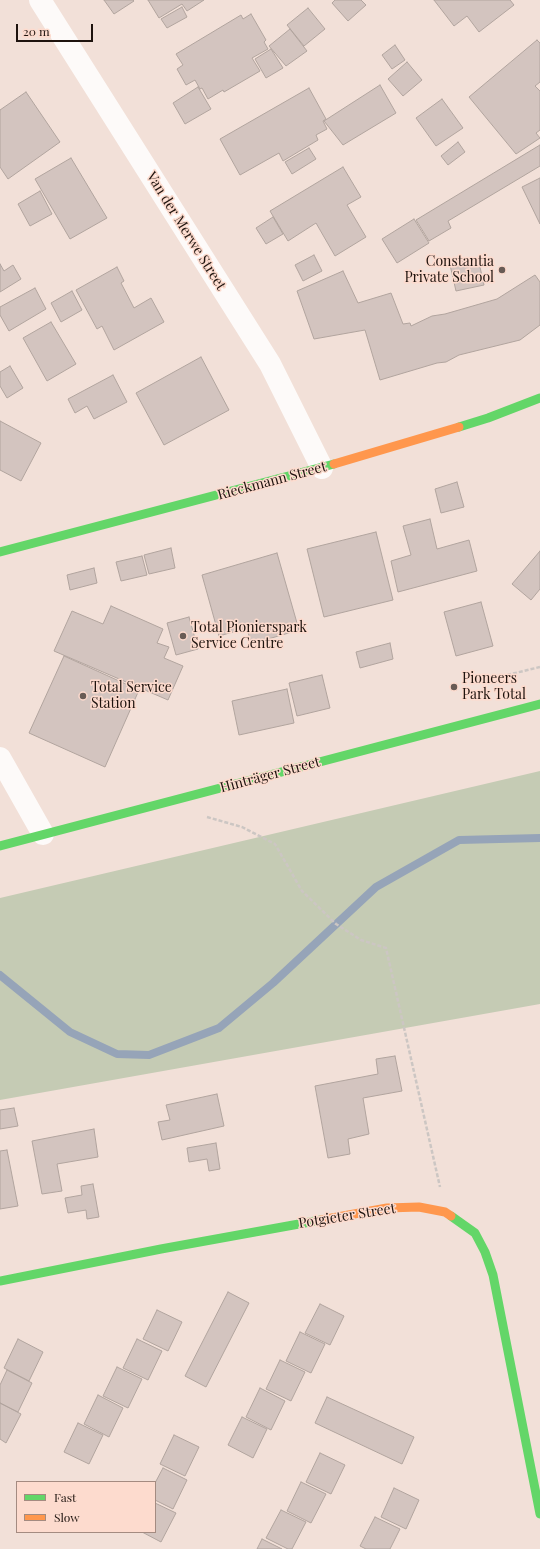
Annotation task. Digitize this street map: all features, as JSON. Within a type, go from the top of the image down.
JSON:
[{"type":"street","name":"Van der Merwe Street","points":[[40,0],[270,364],[322,468]]},
{"type":"street","name":"Rieckmann Street","points":[[0,552],[322,468],[488,418],[540,398]]},
{"type":"street","name":"Hinträger Street","points":[[0,846],[540,704]]},
{"type":"street","points":[[0,758],[43,834]]},
{"type":"street","name":"Potgieter Street","points":[[0,1281],[387,1208],[419,1207],[445,1212],[475,1233],[485,1252],[493,1275],[540,1514]]},
{"type":"path","points":[[478,682],[540,667]]},
{"type":"path","points":[[204,816],[242,827],[275,844],[302,891],[336,924],[361,940],[386,948],[445,1212]]},
{"type":"green space","points":[[540,771],[540,1004],[0,1100],[0,898]]},
{"type":"building","points":[[104,0],[133,0],[134,1],[114,14]]},
{"type":"building","points":[[148,0],[204,0],[187,11],[182,4],[159,18]]},
{"type":"building","points":[[335,0],[361,0],[366,5],[348,21],[332,3]]},
{"type":"building","points":[[434,0],[510,0],[514,5],[479,32],[467,16],[454,26]]},
{"type":"building","points":[[182,7],[187,17],[167,28],[161,19]]},
{"type":"building","points":[[308,8],[325,29],[304,46],[287,25]]},
{"type":"building","points":[[251,14],[266,40],[264,42],[268,49],[252,58],[260,71],[224,92],[223,90],[208,99],[202,88],[200,89],[195,80],[186,85],[177,69],[183,65],[176,54],[241,15],[243,19]]},
{"type":"building","points":[[290,29],[307,51],[286,66],[269,46]]},
{"type":"building","points":[[537,40],[540,43],[540,82],[535,86],[540,91],[540,130],[536,133],[540,138],[516,154],[469,97]]},
{"type":"building","points":[[395,45],[405,60],[392,69],[382,55]]},
{"type":"building","points":[[271,49],[283,68],[266,78],[255,59]]},
{"type":"building","points":[[407,62],[422,80],[403,96],[388,79]]},
{"type":"building","points":[[380,85],[396,113],[343,145],[324,121]]},
{"type":"building","points":[[198,87],[211,109],[185,124],[173,103]]},
{"type":"building","points":[[309,88],[326,119],[323,121],[327,129],[316,135],[318,140],[283,161],[279,153],[240,175],[220,139]]},
{"type":"building","points":[[26,92],[60,142],[8,179],[0,167],[0,110]]},
{"type":"building","points":[[442,99],[463,128],[436,146],[416,118]]},
{"type":"building","points":[[458,142],[465,152],[448,165],[441,156]]},
{"type":"building","points":[[540,145],[540,166],[448,221],[451,228],[429,241],[416,220]]},
{"type":"building","points":[[309,148],[316,159],[292,174],[285,162]]},
{"type":"building","points":[[71,158],[107,218],[70,239],[35,179]]},
{"type":"building","points":[[343,167],[361,197],[347,205],[366,237],[335,256],[316,223],[288,241],[270,211]]},
{"type":"building","points":[[540,178],[540,224],[522,187]]},
{"type":"building","points":[[40,191],[52,214],[30,226],[18,204]]},
{"type":"building","points":[[273,217],[283,234],[266,244],[256,228]]},
{"type":"building","points":[[414,219],[429,243],[397,263],[382,239]]},
{"type":"building","points":[[314,255],[322,271],[303,281],[295,265]]},
{"type":"building","points":[[478,258],[484,285],[456,291],[450,265]]},
{"type":"building","points":[[0,264],[4,271],[13,265],[21,279],[0,292]]},
{"type":"building","points":[[117,267],[124,281],[121,283],[134,308],[151,298],[164,322],[114,350],[102,326],[97,329],[76,290]]},
{"type":"building","points":[[343,271],[358,303],[391,293],[403,324],[410,323],[411,326],[432,316],[445,314],[497,299],[535,275],[540,282],[540,325],[520,340],[459,355],[446,362],[437,363],[380,380],[365,330],[314,339],[297,291]]},
{"type":"building","points":[[35,288],[46,309],[9,331],[0,315],[0,307]]},
{"type":"building","points":[[72,291],[82,310],[61,322],[51,303]]},
{"type":"building","points":[[51,322],[76,364],[47,381],[23,338]]},
{"type":"building","points":[[201,357],[229,410],[164,445],[136,393]]},
{"type":"building","points":[[10,366],[23,388],[7,398],[0,386],[0,372]]},
{"type":"building","points":[[113,375],[127,402],[94,419],[87,406],[75,413],[68,399]]},
{"type":"building","points":[[0,421],[41,443],[21,481],[0,470]]},
{"type":"building","points":[[457,482],[464,507],[441,513],[435,489]]},
{"type":"building","points":[[430,519],[437,549],[469,540],[477,571],[398,592],[391,561],[411,555],[403,526]]},
{"type":"building","points":[[376,532],[393,600],[324,617],[307,549]]},
{"type":"building","points":[[171,548],[175,568],[149,574],[144,555]]},
{"type":"building","points":[[540,551],[540,589],[531,600],[512,584]]},
{"type":"building","points":[[277,553],[299,630],[251,644],[247,628],[219,636],[202,575]]},
{"type":"building","points":[[142,556],[147,575],[121,581],[116,562]]},
{"type":"building","points":[[94,568],[97,583],[70,590],[67,575]]},
{"type":"building","points":[[481,602],[493,646],[456,656],[444,612]]},
{"type":"building","points":[[111,606],[163,629],[157,643],[169,647],[164,658],[183,666],[168,700],[54,651],[72,611],[103,624]]},
{"type":"building","name":"Total Pionierspark Service Centre","points":[[189,617],[198,649],[176,655],[167,623]]},
{"type":"building","points":[[390,643],[393,659],[360,668],[356,652]]},
{"type":"building","points":[[64,656],[139,690],[105,767],[29,733]]},
{"type":"building","points":[[322,675],[330,708],[297,716],[289,683]]},
{"type":"building","points":[[287,689],[294,723],[239,735],[232,701]]},
{"type":"building","points":[[395,1056],[402,1091],[363,1098],[369,1134],[348,1139],[350,1154],[328,1158],[315,1086],[378,1074],[376,1059]]},
{"type":"building","points":[[217,1094],[224,1126],[162,1140],[158,1122],[170,1120],[166,1105]]},
{"type":"building","points":[[14,1108],[18,1126],[0,1129],[0,1110]]},
{"type":"building","points":[[94,1129],[98,1157],[57,1164],[62,1191],[42,1194],[32,1141]]},
{"type":"building","points":[[216,1143],[220,1169],[209,1171],[207,1159],[189,1162],[187,1148]]},
{"type":"building","points":[[7,1150],[18,1206],[0,1209],[0,1151]]},
{"type":"building","points":[[93,1184],[99,1217],[87,1219],[86,1210],[68,1213],[65,1198],[82,1195],[81,1186]]},
{"type":"building","points":[[228,1292],[249,1303],[206,1387],[185,1376]]},
{"type":"building","points":[[320,1304],[344,1316],[330,1345],[305,1333]]},
{"type":"building","points":[[157,1310],[182,1322],[168,1351],[143,1339]]},
{"type":"building","points":[[300,1332],[325,1344],[311,1373],[286,1361]]},
{"type":"building","points":[[18,1339],[43,1352],[29,1381],[4,1368]]},
{"type":"building","points":[[137,1339],[162,1351],[148,1380],[123,1368]]},
{"type":"building","points":[[280,1360],[305,1372],[291,1401],[266,1389]]},
{"type":"building","points":[[117,1367],[142,1379],[128,1408],[103,1396]]},
{"type":"building","points":[[7,1370],[32,1383],[18,1412],[0,1403],[0,1385]]},
{"type":"building","points":[[260,1388],[285,1401],[271,1430],[246,1417]]},
{"type":"building","points":[[98,1395],[123,1408],[109,1437],[84,1424]]},
{"type":"building","points":[[327,1397],[414,1437],[402,1464],[315,1423]]},
{"type":"building","points":[[0,1403],[21,1414],[6,1443],[0,1439]]},
{"type":"building","points":[[242,1417],[267,1429],[253,1458],[228,1445]]},
{"type":"building","points":[[78,1423],[103,1435],[89,1464],[64,1452]]},
{"type":"building","points":[[174,1435],[199,1447],[185,1476],[160,1464]]},
{"type":"building","points":[[320,1453],[345,1465],[331,1494],[306,1482]]},
{"type":"building","points":[[163,1468],[187,1480],[173,1509],[156,1500],[156,1481]]},
{"type":"building","points":[[301,1482],[326,1494],[311,1523],[287,1511]]},
{"type":"building","points":[[394,1488],[419,1500],[406,1529],[381,1517]]},
{"type":"building","points":[[156,1503],[176,1513],[161,1542],[144,1533],[156,1533]]},
{"type":"building","points":[[281,1510],[306,1522],[292,1549],[288,1549],[266,1538]]},
{"type":"building","points":[[375,1517],[400,1529],[390,1549],[366,1549],[360,1546]]},
{"type":"building","points":[[262,1539],[282,1549],[257,1549]]},
{"type":"waterway","points":[[0,975],[70,1032],[117,1054],[149,1055],[219,1028],[273,983],[376,887],[459,840],[540,838]]},
{"type":"traffic: fast","points":[[459,427],[488,418],[540,398]]},
{"type":"traffic: fast","points":[[0,552],[334,464]]},
{"type":"traffic: fast","points":[[0,846],[540,704]]},
{"type":"traffic: fast","points":[[451,1216],[475,1233],[485,1252],[493,1275],[540,1514]]},
{"type":"traffic: fast","points":[[0,1281],[161,1249],[321,1220]]},
{"type":"traffic: slow","points":[[334,464],[459,427]]},
{"type":"traffic: slow","points":[[321,1220],[387,1208],[419,1207],[445,1212],[451,1216]]},
{"type":"place","name":"Constantia Private School","points":[[502,270]]},
{"type":"place","name":"Total Pionierspark Service Centre","points":[[183,636]]},
{"type":"place","name":"Pioneers Park Total","points":[[454,687]]},
{"type":"place","name":"Total Service Station","points":[[83,696]]}]
